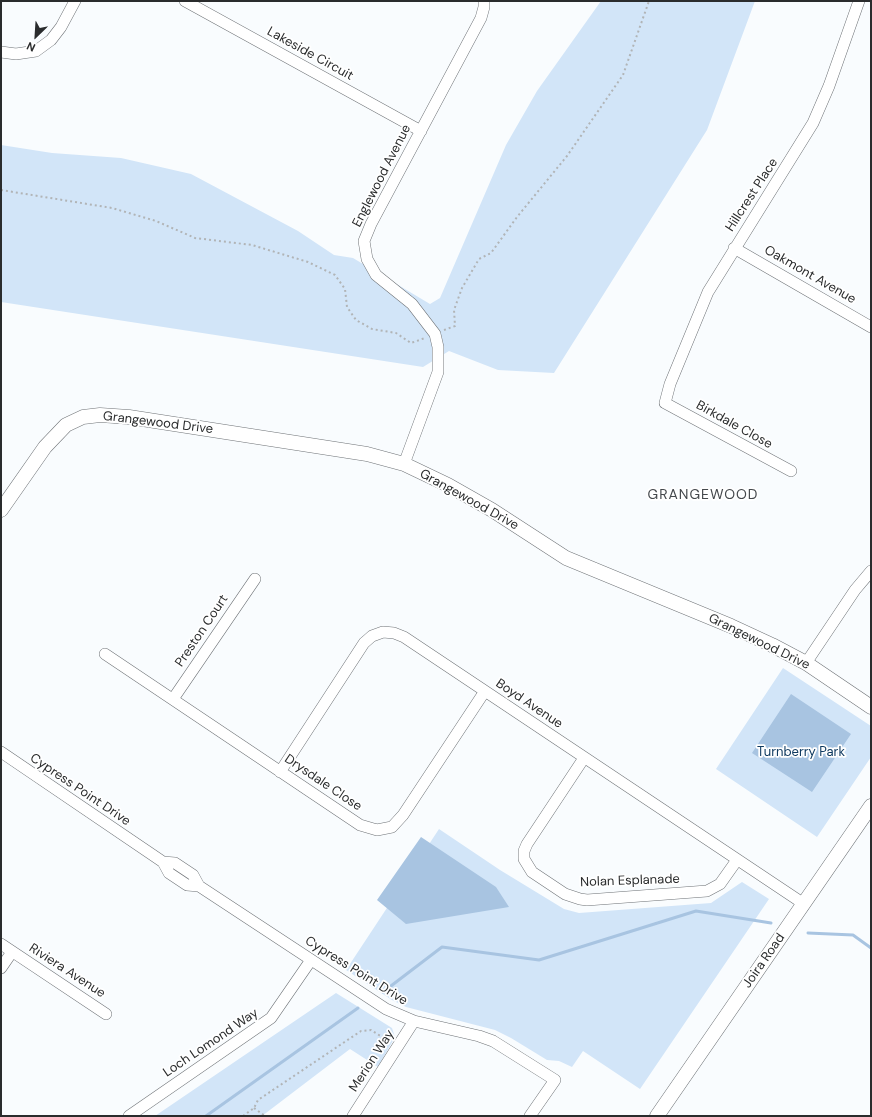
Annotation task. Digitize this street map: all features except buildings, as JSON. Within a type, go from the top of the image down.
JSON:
[{"type":"street","points":[[1,52],[16,54],[36,51],[51,40],[61,27],[75,1]]},
{"type":"street","name":"Lakeside Circuit","points":[[185,1],[421,131]]},
{"type":"street","name":"Englewood Avenue","points":[[404,464],[438,372],[438,347],[432,330],[412,304],[376,276],[367,259],[364,241],[371,224],[481,18],[484,1]]},
{"type":"street","name":"Hillcrest Place","points":[[665,403],[670,384],[708,292],[813,122],[829,86],[859,1]]},
{"type":"street","name":"Oakmont Avenue","points":[[734,248],[869,323]]},
{"type":"street","name":"Birkdale Close","points":[[665,403],[791,471]]},
{"type":"street","name":"Grangewood Drive","points":[[1,510],[45,447],[66,425],[83,417],[100,415],[137,418],[366,454],[404,464],[448,484],[492,510],[566,558],[731,626],[806,663],[871,707]]},
{"type":"street","points":[[806,663],[855,590],[871,571]]},
{"type":"street","name":"Preston Court","points":[[173,699],[255,579]]},
{"type":"street","name":"Boyd Avenue","points":[[280,772],[364,643],[372,636],[383,632],[394,633],[404,637],[804,904]]},
{"type":"street","name":"Drysdale Close","points":[[105,654],[360,825],[377,830],[392,827],[403,815],[485,691]]},
{"type":"street","name":"Cypress Point Drive","points":[[1,754],[163,862],[169,872],[187,885],[198,886],[386,1009],[414,1021],[479,1036],[493,1041],[555,1080],[530,1116]]},
{"type":"street","name":"Nolan Esplanade","points":[[584,758],[527,844],[524,851],[524,859],[532,872],[565,894],[587,900],[707,891],[720,884],[737,860]]},
{"type":"street","name":"Joira Road","points":[[657,1116],[871,806]]},
{"type":"street","name":"Riviera Avenue","points":[[1,944],[106,1014]]},
{"type":"street","name":"Riviera Avenue","points":[[1,968],[12,952]]},
{"type":"street","name":"Loch Lomond Way","points":[[129,1116],[271,1018],[311,960]]},
{"type":"street","name":"Merion Way","points":[[353,1116],[414,1021]]},
{"type":"path","points":[[243,1116],[254,1108],[258,1100],[361,1031],[366,1029],[371,1030],[398,1048]]},
{"type":"path","points":[[254,1108],[265,1116]]},
{"type":"green space","points":[[601,1],[755,1],[707,130],[554,373],[498,370],[449,351],[423,367],[1,302],[1,145],[52,153],[121,158],[191,174],[298,231],[334,255],[353,258],[430,304],[440,298],[506,145],[537,91]]},
{"type":"green space","name":"Turnberry Park","points":[[783,668],[871,726],[871,757],[817,837],[716,769]]},
{"type":"green space","points":[[439,829],[500,870],[564,909],[579,913],[711,903],[742,882],[769,899],[640,1089],[583,1051],[572,1067],[559,1061],[547,1060],[495,1030],[406,1007],[392,1000],[346,970]]},
{"type":"green space","points":[[336,993],[392,1028],[395,1037],[378,1067],[350,1049],[262,1116],[155,1116]]},
{"type":"shaded area","points":[[791,694],[851,734],[812,792],[752,753]]},
{"type":"shaded area","points":[[421,837],[496,887],[509,907],[406,924],[377,900]]},
{"type":"waterway","points":[[383,992],[442,947],[539,960],[696,911],[771,923]]},
{"type":"waterway","points":[[808,933],[853,935],[871,948]]},
{"type":"waterway","points":[[206,1116],[358,1008]]},
{"type":"district","name":"GRANGEWOOD","points":[[703,495]]}]
